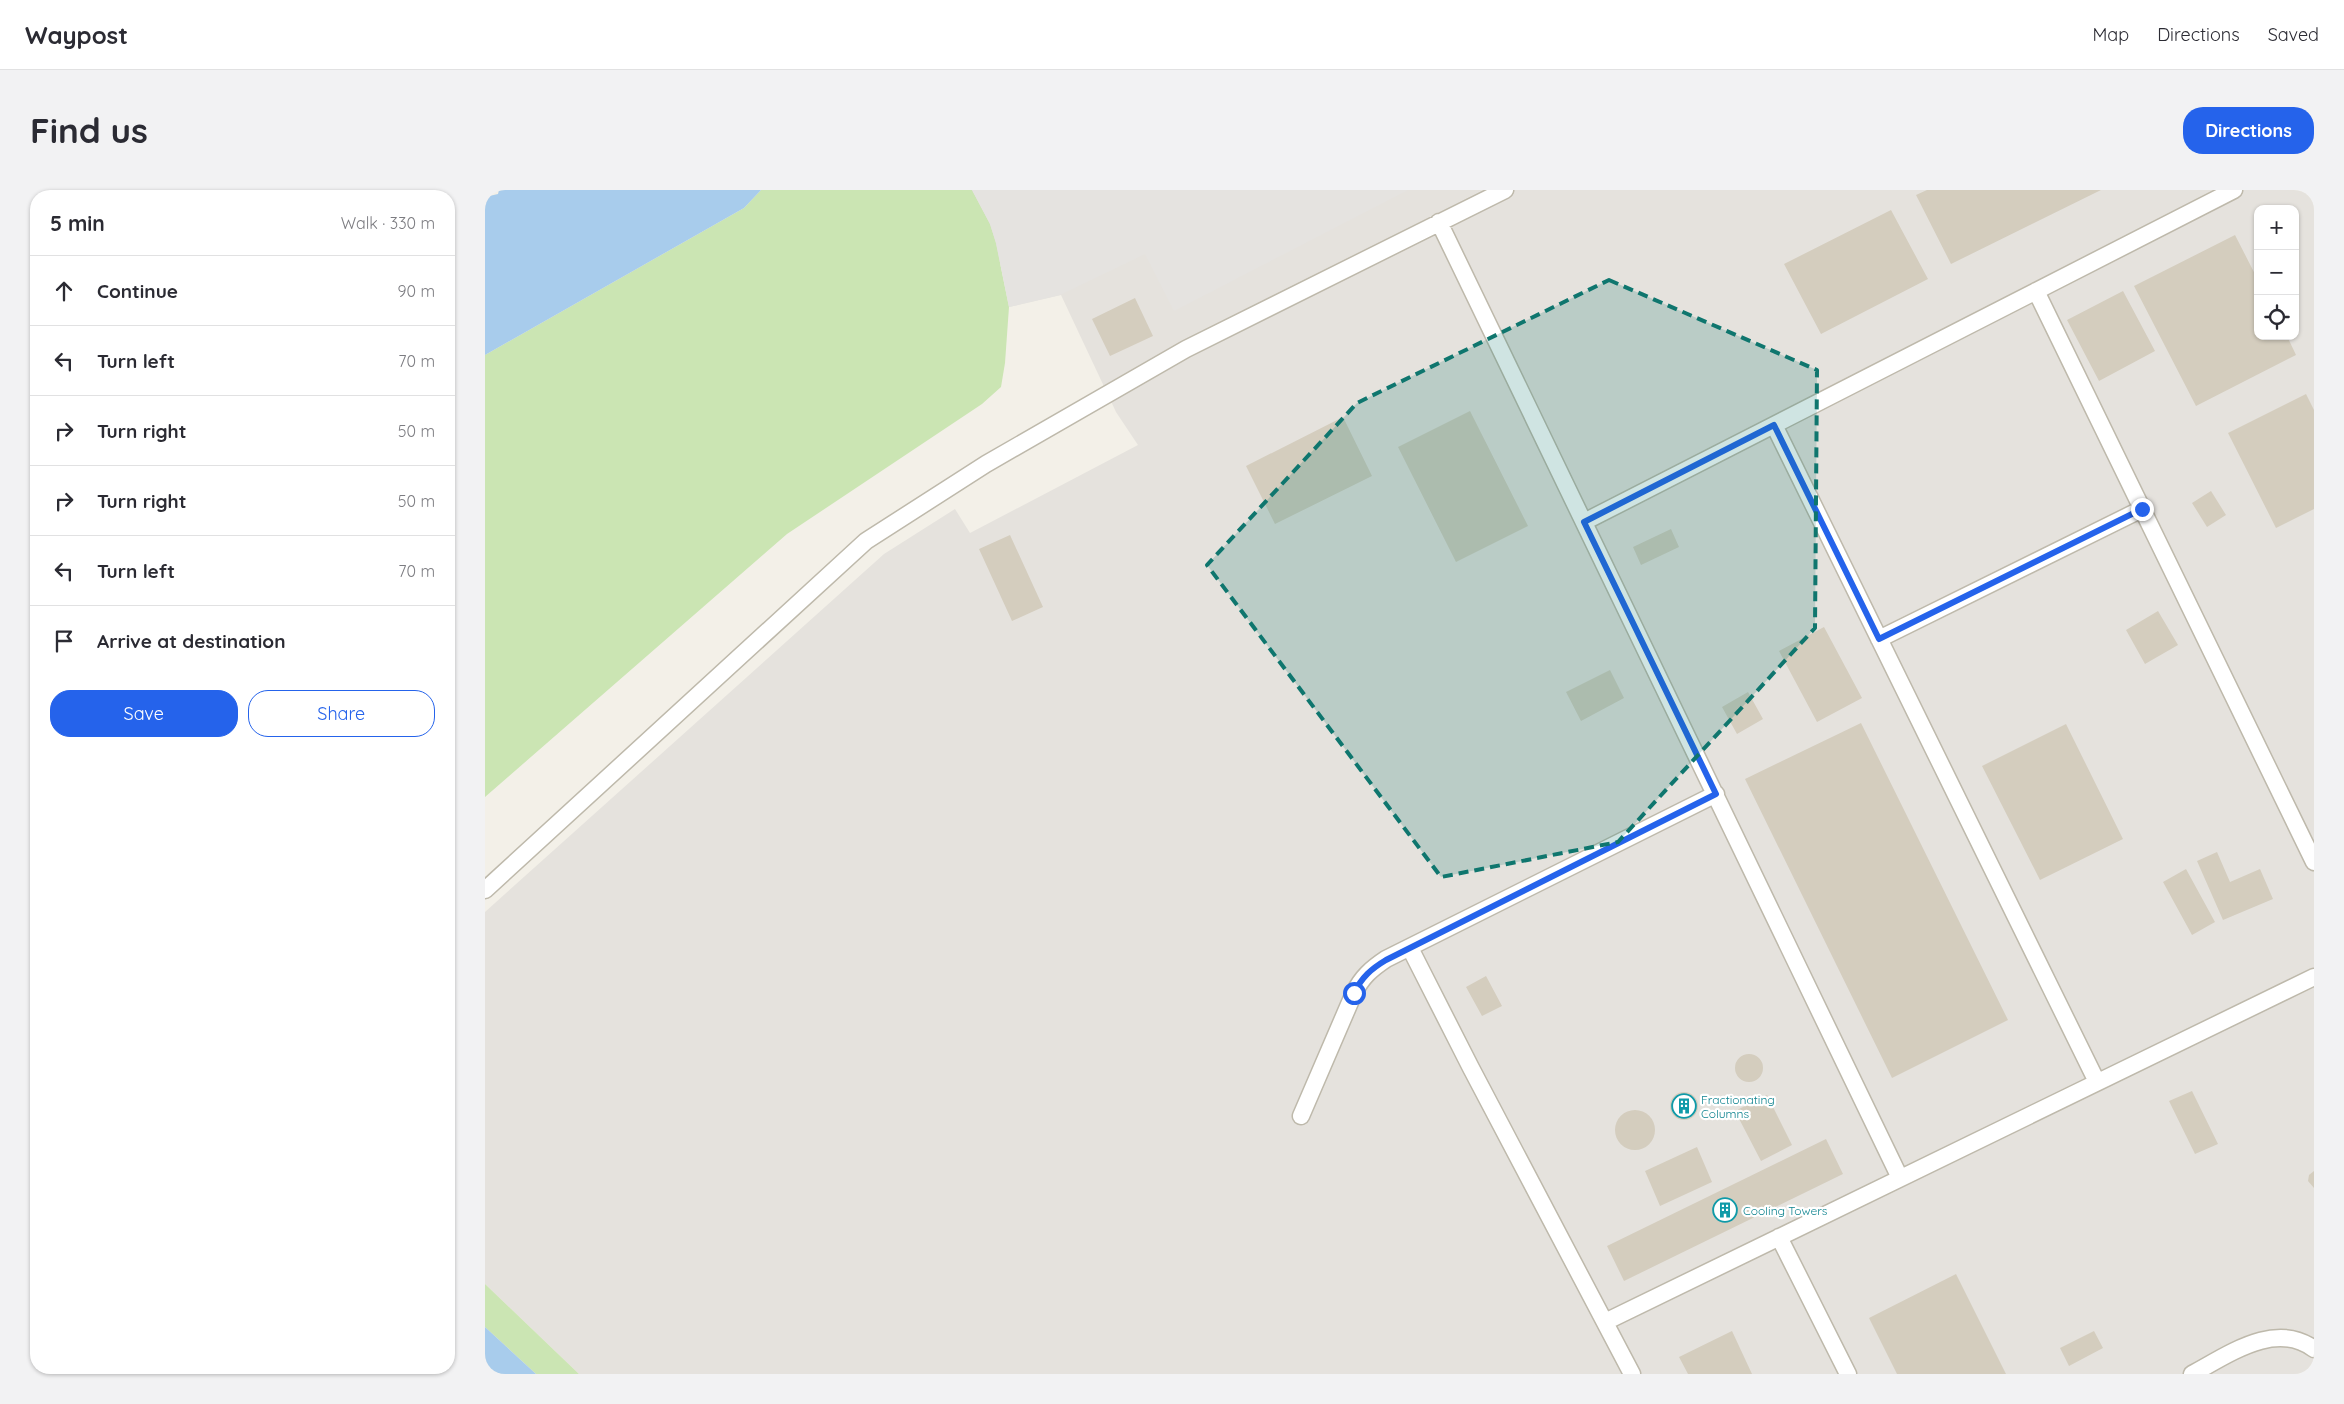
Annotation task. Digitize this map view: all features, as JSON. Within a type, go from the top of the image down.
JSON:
[{"type":"lane","points":[[485,890],[867,542],[986,464],[1186,349],[1505,190]]},
{"type":"lane","points":[[1584,522],[2234,190]]},
{"type":"lane","points":[[1439,222],[1900,1178]]},
{"type":"lane","points":[[2036,291],[2314,862]]},
{"type":"lane","points":[[1774,425],[2097,1082]]},
{"type":"lane","points":[[1879,639],[2142,509]]},
{"type":"lane","points":[[1301,1116],[1361,979],[1378,964],[1716,794]]},
{"type":"lane","points":[[1410,948],[1471,1068],[1633,1374]]},
{"type":"lane","points":[[1605,1322],[2314,977]]},
{"type":"lane","points":[[1779,1237],[1847,1374]]},
{"type":"lane","points":[[2192,1374],[2246,1346],[2278,1336],[2303,1340],[2314,1349]]},
{"type":"highlighted area","points":[[1609,280],[1817,370],[1815,628],[1618,842],[1441,877],[1207,565],[1357,403]]},
{"type":"shaded area","points":[[971,190],[2314,190],[2314,1374],[579,1374],[485,1284],[485,912],[884,554],[955,509],[970,533],[1138,445],[1116,412],[1061,295],[1009,307],[1002,268]]},
{"type":"shaded area","points":[[972,190],[1408,190],[1174,311],[1145,254],[1060,295],[1009,307],[996,243],[990,224]]},
{"type":"green space","points":[[761,190],[972,190],[990,224],[996,243],[1009,307],[1005,363],[1001,387],[982,404],[787,534],[485,797],[485,355],[744,208]]},
{"type":"green space","points":[[485,1284],[579,1374],[536,1374],[485,1327]]},
{"type":"water","points":[[499,190],[761,190],[744,208],[485,355],[485,197],[498,194]]},
{"type":"water","points":[[485,1327],[536,1374],[485,1374]]},
{"type":"building","points":[[1927,190],[2101,190],[1951,264],[1916,195]]},
{"type":"building","points":[[1891,210],[1928,279],[1821,334],[1784,264]]},
{"type":"building","points":[[2235,235],[2254,272],[2254,340],[2289,340],[2296,355],[2196,406],[2134,286]]},
{"type":"building","points":[[2123,291],[2155,351],[2099,381],[2067,320]]},
{"type":"building","points":[[1135,298],[1153,336],[1110,356],[1092,319]]},
{"type":"building","points":[[2306,394],[2314,410],[2314,509],[2276,528],[2228,433]]},
{"type":"building","points":[[1470,411],[1528,526],[1456,562],[1398,447]]},
{"type":"building","points":[[1343,417],[1372,476],[1275,524],[1246,466]]},
{"type":"building","points":[[2211,491],[2226,515],[2207,527],[2192,503]]},
{"type":"building","points":[[1671,529],[1679,547],[1641,565],[1633,547]]},
{"type":"building","points":[[1010,535],[1043,607],[1012,621],[979,549]]},
{"type":"building","points":[[2158,611],[2178,645],[2145,664],[2126,630]]},
{"type":"building","points":[[1824,627],[1862,698],[1817,722],[1779,651]]},
{"type":"building","points":[[1610,670],[1624,698],[1581,721],[1566,692]]},
{"type":"building","points":[[1748,692],[1763,719],[1737,734],[1722,707]]},
{"type":"building","points":[[1861,723],[2008,1020],[1892,1078],[1745,779]]},
{"type":"building","points":[[2066,724],[2123,839],[2040,880],[1982,766]]},
{"type":"building","points":[[2217,852],[2230,882],[2260,869],[2273,899],[2223,920],[2197,861]]},
{"type":"building","points":[[2186,869],[2215,922],[2192,935],[2163,882]]},
{"type":"building","points":[[1486,976],[1502,1006],[1482,1016],[1466,987]]},
{"type":"building","points":[[1749,1054],[1759,1058],[1763,1068],[1759,1078],[1749,1082],[1739,1078],[1735,1068],[1739,1058]]},
{"type":"building","points":[[2192,1091],[2218,1144],[2195,1154],[2169,1101]]},
{"type":"building","name":"Fractionating Columns","points":[[1684,1092],[1694,1096],[1698,1106],[1694,1116],[1684,1120],[1674,1116],[1670,1106],[1674,1096]]},
{"type":"building","points":[[1767,1095],[1792,1145],[1761,1161],[1735,1111]]},
{"type":"building","points":[[1631,1110],[1639,1110],[1646,1113],[1652,1119],[1655,1130],[1652,1141],[1646,1147],[1639,1150],[1631,1150],[1624,1147],[1618,1141],[1615,1134],[1615,1126],[1618,1119],[1624,1113]]},
{"type":"building","name":"Cooling Towers","points":[[1826,1139],[1843,1174],[1624,1281],[1607,1246]]},
{"type":"building","points":[[1697,1147],[1712,1182],[1660,1206],[1645,1171]]},
{"type":"building","points":[[2314,1171],[2314,1188],[2308,1181],[2309,1175]]},
{"type":"building","points":[[1956,1274],[2006,1374],[1897,1374],[1869,1318]]},
{"type":"building","points":[[1732,1331],[1752,1374],[1688,1374],[1679,1357]]},
{"type":"building","points":[[2094,1331],[2103,1348],[2069,1366],[2060,1348]]},
{"type":"place","name":"Fractionating Columns","points":[[1684,1106]]},
{"type":"place","name":"Cooling Towers","points":[[1725,1210]]},
{"type":"route","points":[[1354,993],[1361,979],[1371,969],[1386,960],[1716,794],[1584,522],[1774,425],[1879,639],[2142,509]]}]
